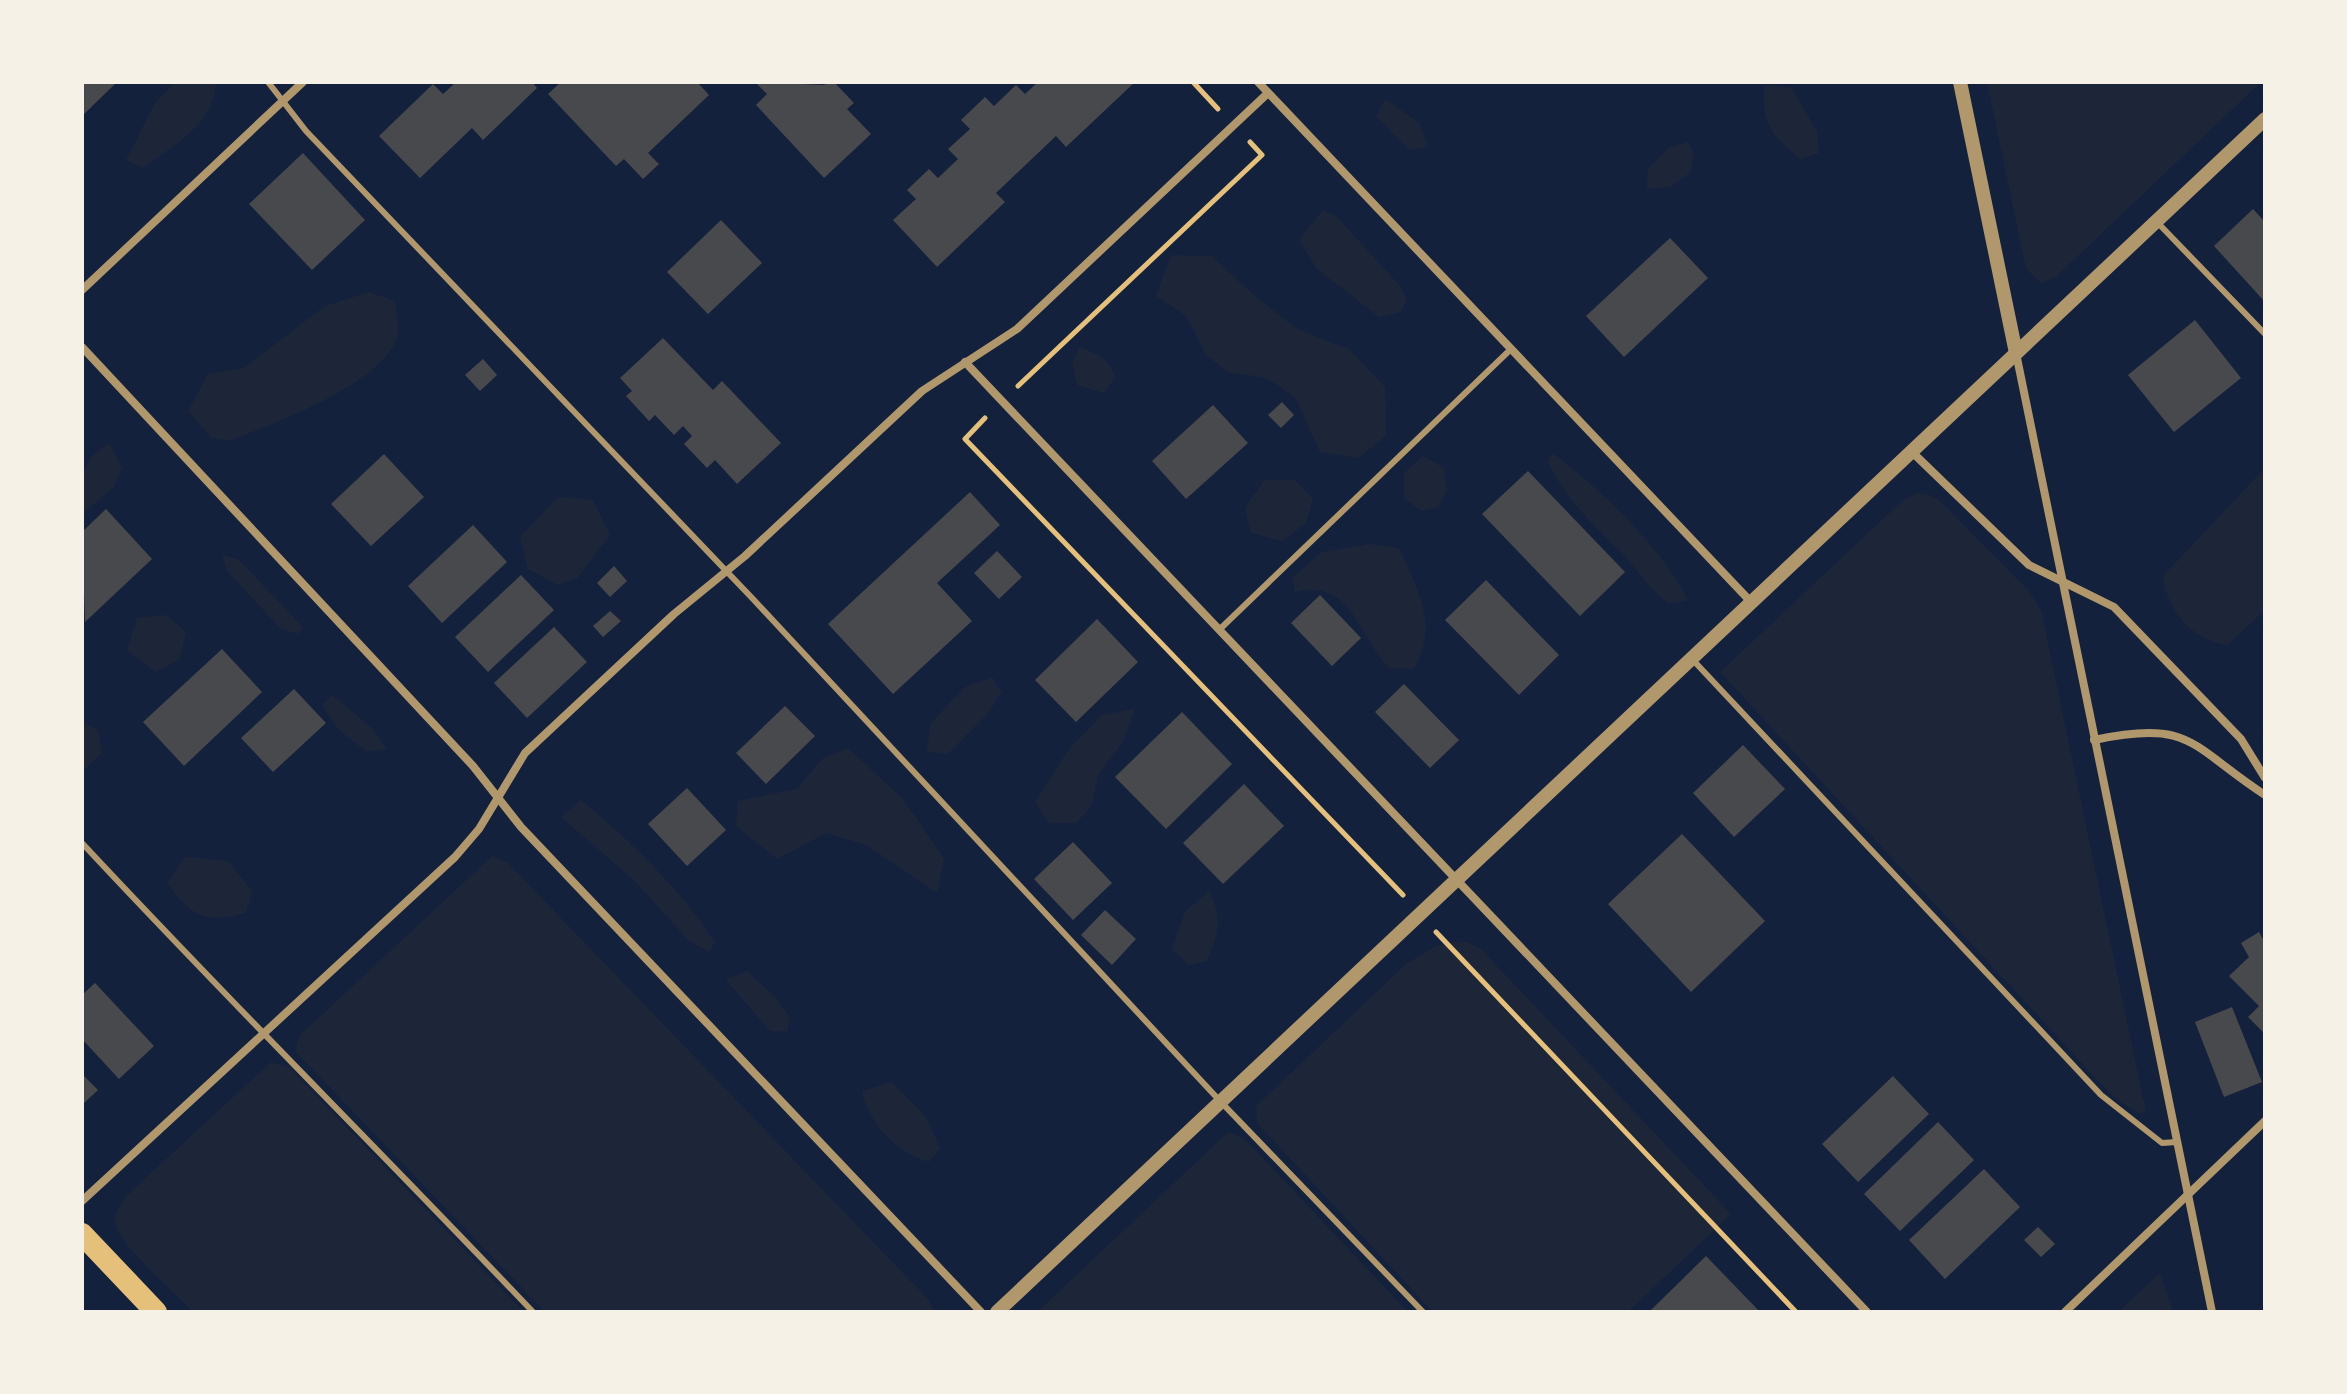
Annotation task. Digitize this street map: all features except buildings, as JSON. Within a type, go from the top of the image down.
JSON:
[{"type":"highway","points":[[82,1234],[156,1312]]},
{"type":"street","points":[[82,290],[303,82]]},
{"type":"street","points":[[1258,82],[1752,603]]},
{"type":"street","points":[[1960,82],[2212,1312]]},
{"type":"street","points":[[82,1201],[455,857],[479,829],[525,753],[922,391],[1017,329],[1268,93]]},
{"type":"street","points":[[997,1312],[2265,119]]},
{"type":"street","points":[[82,347],[498,797],[521,827],[981,1312]]},
{"type":"street","points":[[965,362],[1867,1312]]},
{"type":"street","points":[[1912,452],[2029,565],[2114,607],[2241,739],[2265,778]]},
{"type":"street","points":[[2094,740],[2134,731],[2176,733],[2196,744],[2265,795]]},
{"type":"street","points":[[2065,1312],[2265,1121]]},
{"type":"lane","points":[[268,82],[306,131],[472,308],[727,572],[1220,1101],[1423,1312]]},
{"type":"lane","points":[[2156,221],[2265,334]]},
{"type":"lane","points":[[1219,630],[1511,349]]},
{"type":"lane","points":[[1692,659],[2101,1095],[2162,1143],[2177,1142]]},
{"type":"lane","points":[[82,843],[533,1312]]},
{"type":"shaded area","points":[[175,82],[216,82],[208,110],[179,142],[143,168],[126,160],[155,103]]},
{"type":"shaded area","points":[[1987,82],[2261,82],[2056,277],[2041,283],[2026,269]]},
{"type":"shaded area","points":[[1765,85],[1791,87],[1817,131],[1819,153],[1800,159],[1775,135],[1764,109]]},
{"type":"shaded area","points":[[1385,99],[1419,123],[1428,147],[1409,150],[1376,116]]},
{"type":"shaded area","points":[[1688,142],[1694,154],[1690,173],[1670,187],[1647,189],[1648,169],[1668,148]]},
{"type":"shaded area","points":[[1323,210],[1336,216],[1399,285],[1407,299],[1401,312],[1379,317],[1317,269],[1299,240]]},
{"type":"shaded area","points":[[1171,255],[1212,256],[1258,299],[1299,330],[1349,349],[1385,387],[1386,436],[1358,458],[1320,452],[1295,397],[1266,378],[1228,372],[1206,355],[1186,316],[1156,296]]},
{"type":"shaded area","points":[[369,292],[395,301],[397,338],[387,355],[370,372],[348,387],[297,413],[229,441],[211,438],[188,411],[208,374],[244,368],[325,306]]},
{"type":"shaded area","points":[[1080,347],[1109,365],[1115,377],[1104,393],[1077,385],[1072,362]]},
{"type":"shaded area","points":[[109,443],[122,468],[114,487],[82,514],[82,481],[86,465]]},
{"type":"shaded area","points":[[1552,453],[1628,520],[1662,560],[1688,600],[1669,604],[1650,586],[1572,501],[1548,462]]},
{"type":"shaded area","points":[[1423,456],[1444,468],[1447,491],[1438,507],[1422,511],[1404,498],[1404,473]]},
{"type":"shaded area","points":[[2265,468],[2265,610],[2227,645],[2214,642],[2183,622],[2170,601],[2163,576]]},
{"type":"shaded area","points":[[1264,480],[1295,480],[1313,499],[1306,523],[1282,541],[1251,533],[1245,508]]},
{"type":"shaded area","points":[[1916,493],[1930,495],[1941,502],[2029,591],[2041,610],[2146,1112],[2139,1113],[2120,1102],[2103,1086],[1720,672],[1902,501]]},
{"type":"shaded area","points":[[558,497],[593,500],[610,535],[577,578],[557,585],[528,569],[520,537]]},
{"type":"shaded area","points":[[1370,544],[1399,548],[1419,593],[1425,638],[1414,669],[1389,668],[1351,612],[1329,593],[1314,590],[1295,592],[1292,578],[1322,552]]},
{"type":"shaded area","points":[[222,555],[238,559],[303,627],[299,634],[281,629],[227,571]]},
{"type":"shaded area","points":[[166,615],[186,632],[180,659],[156,672],[127,650],[137,618]]},
{"type":"shaded area","points":[[992,677],[1002,692],[988,713],[948,754],[927,752],[930,724],[965,687]]},
{"type":"shaded area","points":[[332,695],[372,728],[387,749],[367,752],[339,730],[322,705]]},
{"type":"shaded area","points":[[1135,709],[1124,740],[1098,776],[1092,805],[1076,823],[1049,823],[1035,802],[1069,749],[1102,715]]},
{"type":"shaded area","points":[[83,723],[99,731],[102,753],[82,772]]},
{"type":"shaded area","points":[[848,748],[904,800],[944,859],[937,893],[866,845],[826,833],[777,859],[736,826],[738,801],[797,789],[822,759]]},
{"type":"shaded area","points":[[581,800],[636,849],[686,903],[715,942],[709,952],[688,940],[634,880],[561,817]]},
{"type":"shaded area","points":[[492,856],[507,862],[928,1299],[935,1312],[545,1312],[295,1051],[299,1036]]},
{"type":"shaded area","points":[[185,857],[228,861],[252,891],[246,913],[210,917],[200,915],[184,904],[167,883]]},
{"type":"shaded area","points":[[1209,891],[1217,918],[1214,943],[1207,961],[1189,965],[1172,949],[1185,912]]},
{"type":"shaded area","points":[[1467,942],[1481,949],[1731,1214],[1628,1312],[1433,1312],[1257,1123],[1256,1106],[1406,964],[1434,947]]},
{"type":"shaded area","points":[[747,971],[775,997],[790,1017],[787,1032],[770,1031],[726,980]]},
{"type":"shaded area","points":[[271,1062],[290,1068],[524,1312],[193,1312],[128,1246],[120,1235],[116,1215],[125,1197]]},
{"type":"shaded area","points":[[892,1082],[926,1117],[940,1148],[929,1162],[906,1152],[886,1136],[871,1115],[862,1091]]},
{"type":"shaded area","points":[[1228,1132],[1244,1138],[1408,1312],[1037,1312]]},
{"type":"shaded area","points":[[2160,1273],[2173,1312],[2118,1312]]}]
